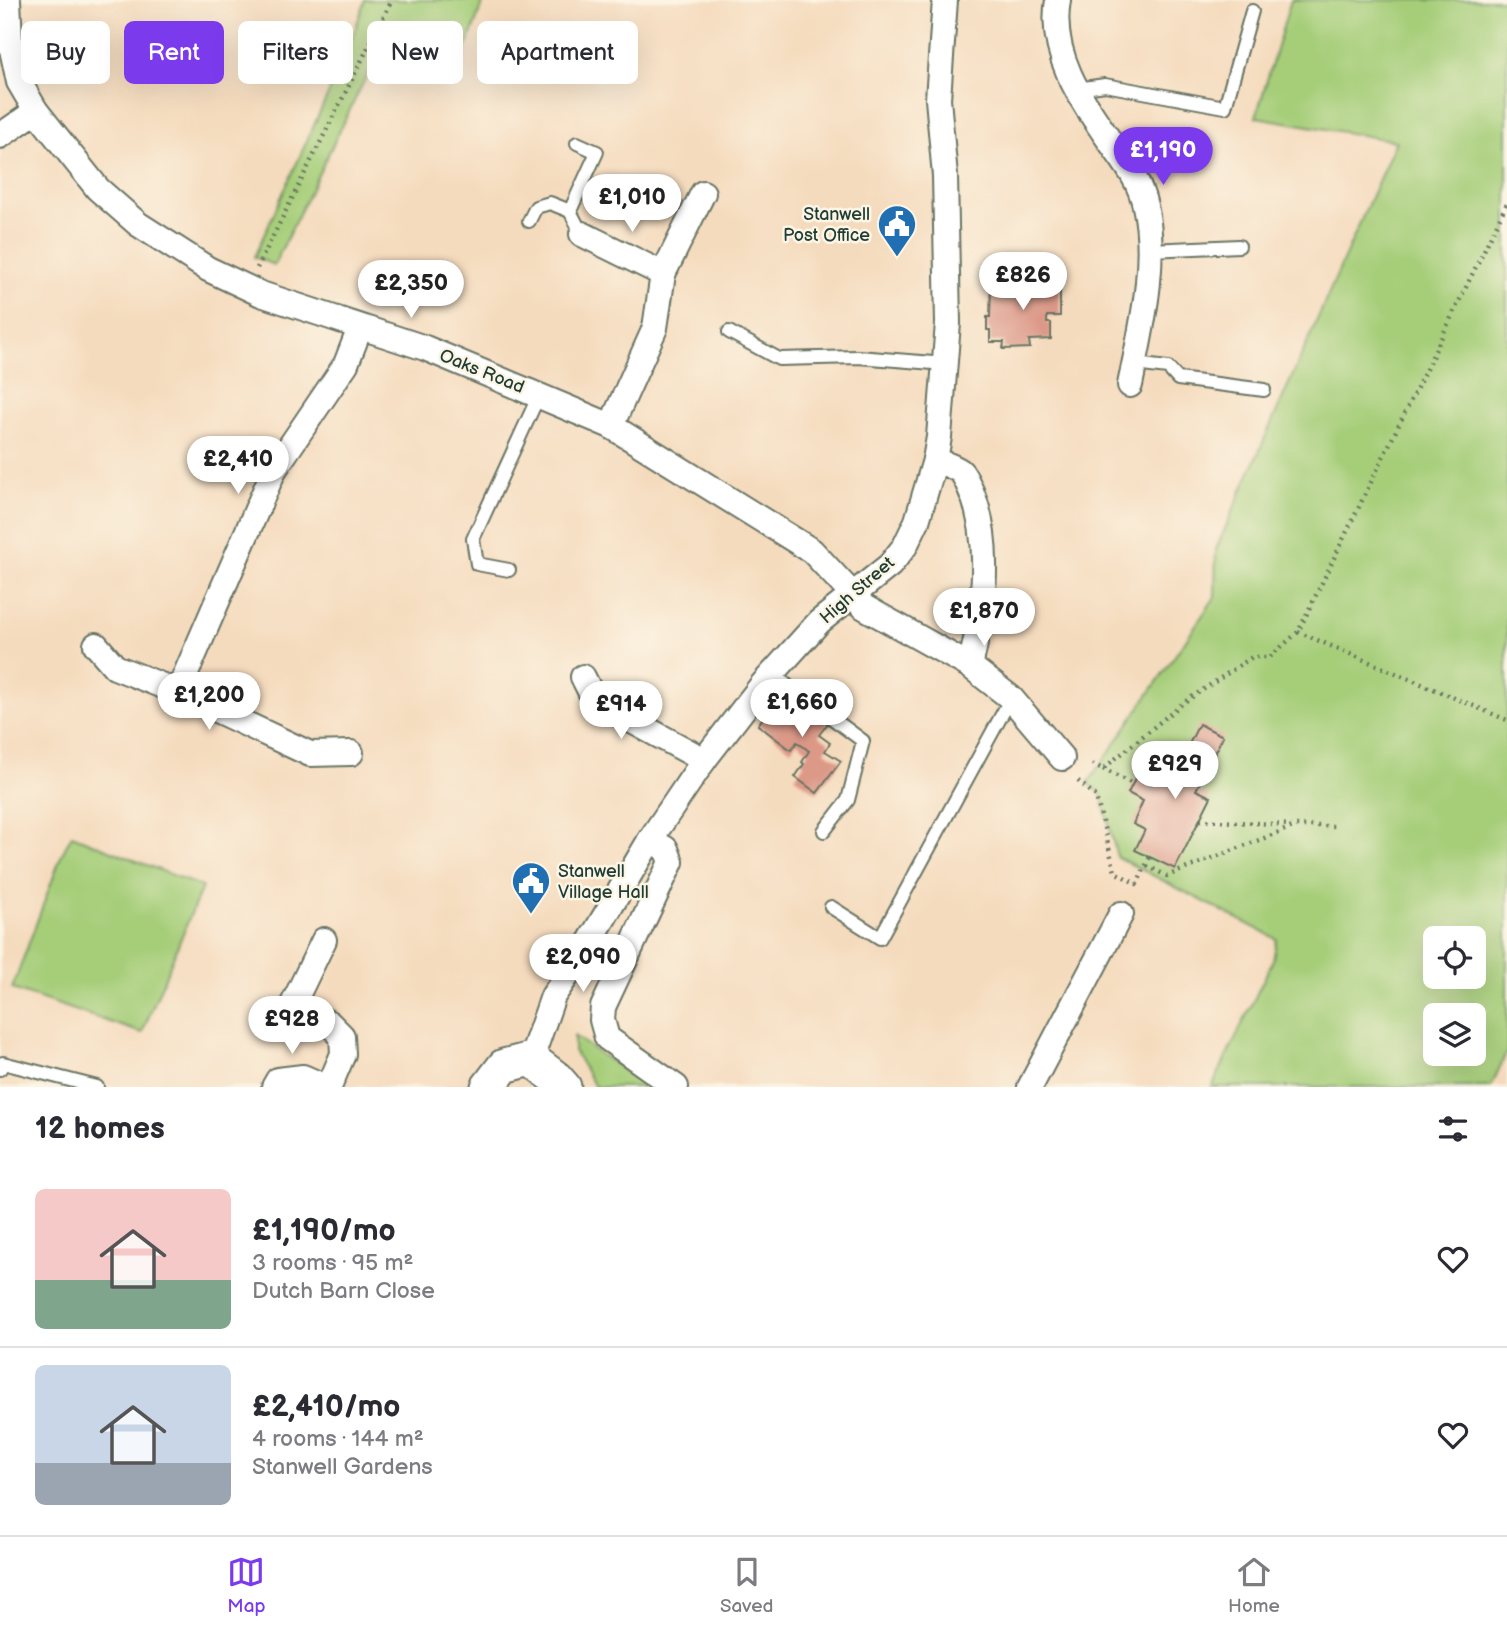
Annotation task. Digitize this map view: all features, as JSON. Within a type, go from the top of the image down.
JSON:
[{"type":"main road","points":[[488,1087],[505,1066],[531,1059],[564,1087]]},
{"type":"street","name":"Oaks Road","points":[[8,0],[9,40],[19,82],[36,111],[98,189],[138,224],[208,269],[248,288],[425,348],[611,426],[812,551],[864,607],[970,666],[1011,698],[1062,758]]},
{"type":"street","name":"High Street","points":[[531,1059],[553,996],[583,953],[650,840],[704,760],[780,679],[819,622],[890,565],[905,546],[917,521],[935,460],[946,364],[948,323],[945,176],[938,99],[946,0]]},
{"type":"street","points":[[1058,0],[1057,42],[1071,79],[1096,121],[1136,177],[1145,206],[1150,250],[1145,300],[1132,375]]},
{"type":"street","points":[[0,136],[36,111]]},
{"type":"street","points":[[611,426],[655,328],[663,274],[704,193]]},
{"type":"street","points":[[582,234],[663,274]]},
{"type":"street","points":[[178,692],[274,470],[346,363],[360,328]]},
{"type":"street","points":[[935,460],[962,472],[973,495],[981,526],[984,572],[970,666]]},
{"type":"street","points":[[96,645],[115,667],[178,692],[310,754],[351,753]]},
{"type":"street","points":[[583,677],[596,701],[704,760]]},
{"type":"street","points":[[650,840],[666,849],[671,862],[603,1007],[602,1020],[607,1038],[676,1087]]},
{"type":"street","points":[[1030,1087],[1121,914]]},
{"type":"street","points":[[274,1087],[278,1080],[303,1077],[328,1087],[343,1054],[342,1036],[329,1023],[292,1006],[324,940]]},
{"type":"lane","points":[[1077,89],[1105,85],[1225,107],[1252,11]]},
{"type":"lane","points":[[570,211],[597,152],[578,143]]},
{"type":"lane","points":[[529,221],[536,207],[550,203],[570,211],[582,234]]},
{"type":"lane","points":[[1150,250],[1239,246]]},
{"type":"lane","points":[[729,332],[779,359],[858,357],[946,364]]},
{"type":"lane","points":[[1132,375],[1168,368],[1178,379],[1264,390]]},
{"type":"lane","points":[[509,570],[477,564],[473,539],[539,395]]},
{"type":"lane","points":[[831,907],[880,938],[1011,698]]},
{"type":"lane","points":[[809,701],[863,741],[848,800],[824,831]]},
{"type":"lane","points":[[0,1069],[3,1063],[97,1087]]},
{"type":"path","points":[[248,288],[392,0]]},
{"type":"path","points":[[1103,769],[1183,703],[1252,657],[1270,657],[1298,632],[1505,213],[1507,203]]},
{"type":"path","points":[[1298,632],[1507,720]]},
{"type":"path","points":[[1092,764],[1133,784]]},
{"type":"path","points":[[1078,781],[1096,796],[1115,872],[1138,884],[1150,857]]},
{"type":"path","points":[[1199,820],[1336,826]]},
{"type":"path","points":[[1147,866],[1167,876],[1295,825]]},
{"type":"green space","points":[[365,0],[484,0],[463,57],[463,21],[367,21],[367,75],[274,265],[254,257],[333,84],[353,84],[353,35]]},
{"type":"green space","points":[[1291,0],[1507,0],[1507,1051],[1491,1087],[1212,1087],[1273,960],[1277,939],[1117,857],[1101,794],[1088,783],[1215,597],[1216,549],[1396,141],[1256,117]]},
{"type":"green space","points":[[72,835],[202,887],[142,1033],[12,989],[62,854]]},
{"type":"green space","points":[[574,1036],[648,1087],[595,1087],[574,1051]]},
{"type":"building","points":[[1017,279],[1060,279],[1060,316],[1047,316],[1047,323],[1051,323],[1051,339],[1029,340],[1030,348],[1003,349],[1004,342],[990,342],[990,330],[987,330],[991,285],[1017,284]]},
{"type":"building","points":[[782,691],[828,723],[819,735],[830,743],[825,751],[841,761],[817,793],[795,777],[809,751],[797,742],[791,750],[758,725]]},
{"type":"building","points":[[1199,724],[1223,736],[1196,790],[1211,797],[1175,869],[1135,850],[1145,830],[1133,824],[1143,801],[1128,793],[1136,777],[1151,784],[1160,765],[1175,772]]},
{"type":"place","name":"Stanwell Post Office","points":[[897,258]]},
{"type":"place","name":"Stanwell Village Hall","points":[[531,915]]}]
